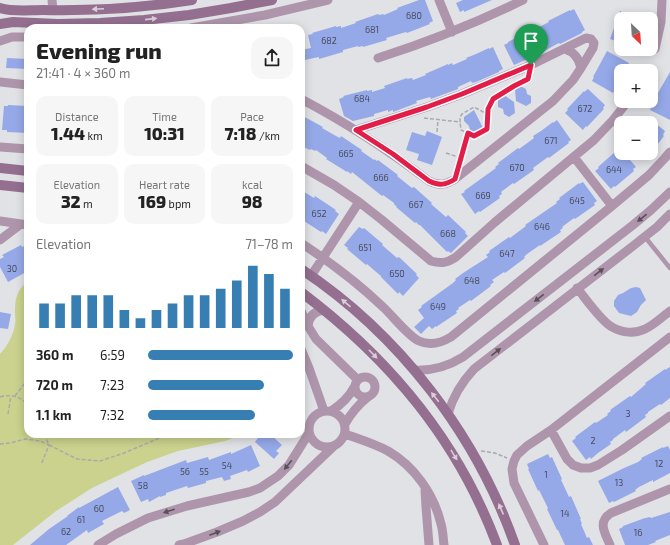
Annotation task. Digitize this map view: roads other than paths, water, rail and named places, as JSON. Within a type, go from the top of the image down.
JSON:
[{"type":"street","points":[[52,0],[53,10]]},
{"type":"street","points":[[0,8],[13,10],[96,9],[192,0]]},
{"type":"street","points":[[0,24],[13,22],[58,24],[100,23],[144,20],[188,15],[272,0]]},
{"type":"street","points":[[224,24],[265,16],[328,0]]},
{"type":"street","points":[[439,0],[452,32]]},
{"type":"street","points":[[378,58],[452,32],[523,0]]},
{"type":"street","points":[[658,36],[661,22],[662,0]]},
{"type":"street","points":[[0,41],[12,37],[24,37]]},
{"type":"street","points":[[305,101],[356,130],[393,154],[434,184],[445,184],[455,179],[553,101],[573,80],[593,48],[594,43],[591,39],[586,38],[531,65],[455,97],[356,130]]},
{"type":"street","points":[[565,49],[569,50],[579,59],[581,68]]},
{"type":"street","points":[[0,82],[24,85]]},
{"type":"street","points":[[305,168],[359,202],[431,261],[444,263],[456,257],[500,218],[594,140],[622,108]]},
{"type":"street","points":[[0,147],[24,149]]},
{"type":"street","points":[[305,246],[323,257],[354,281],[419,341],[436,343],[444,341],[451,337],[612,206],[649,175],[670,152]]},
{"type":"street","points":[[574,157],[612,206]]},
{"type":"street","points":[[0,168],[24,171]]},
{"type":"street","points":[[0,185],[24,188]]},
{"type":"street","points":[[414,370],[424,371],[444,367],[454,363],[470,352],[633,225],[670,192]]},
{"type":"street","points":[[311,276],[359,202]]},
{"type":"street","points":[[448,414],[460,385],[480,364],[645,237],[670,214]]},
{"type":"street","points":[[0,222],[24,225]]},
{"type":"street","points":[[0,240],[24,225]]},
{"type":"street","points":[[305,272],[339,297],[390,344],[414,370],[448,414],[472,451],[485,475],[515,545]]},
{"type":"street","points":[[577,288],[612,328],[623,332],[634,332],[645,329],[670,311]]},
{"type":"street","points":[[305,295],[348,330],[410,394],[445,441],[470,483],[497,545]]},
{"type":"street","points":[[308,326],[314,313],[324,310]]},
{"type":"street","points":[[305,320],[316,339],[357,383]]},
{"type":"street","points":[[544,545],[514,483],[512,469],[514,461],[521,451],[551,430],[670,337]]},
{"type":"street","points":[[470,352],[480,364]]},
{"type":"street","points":[[305,358],[327,411]]},
{"type":"street","points":[[98,545],[148,518],[187,506],[249,492],[260,488],[278,476],[289,465],[309,433],[312,419],[319,413],[337,407],[347,398],[357,383],[364,378],[369,379],[374,386],[373,392],[353,411],[345,424]]},
{"type":"street","points":[[357,383],[355,389],[359,395],[362,397],[369,396]]},
{"type":"street","points":[[179,545],[243,521],[275,502],[339,443],[345,434],[345,424],[340,416],[336,413],[327,411]]},
{"type":"street","points":[[551,430],[567,459],[573,465],[582,468],[590,468],[598,465],[622,450],[670,416]]},
{"type":"street","points":[[445,441],[454,439],[460,432]]},
{"type":"street","points":[[309,433],[316,444],[328,447],[334,446]]},
{"type":"street","points":[[345,434],[388,451],[414,472],[425,486],[435,504],[441,524],[444,545]]},
{"type":"street","points":[[470,483],[475,475],[485,475]]},
{"type":"street","points":[[425,486],[430,545]]},
{"type":"street","points":[[610,545],[602,526],[606,516],[670,489]]},
{"type":"lane","points":[[645,237],[670,268]]}]
